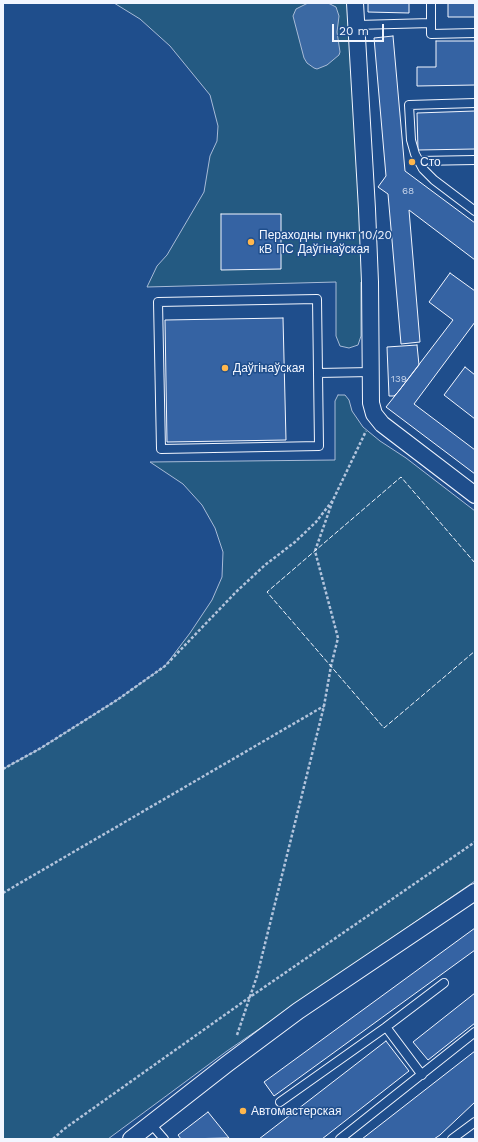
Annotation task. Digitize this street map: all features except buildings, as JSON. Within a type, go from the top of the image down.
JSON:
[{"type":"street","points":[[356,3],[368,217],[371,403],[374,414],[382,424],[475,496]]},
{"type":"street","points":[[131,1139],[298,1011],[475,892]]},
{"type":"lane","points":[[431,3],[431,34],[475,33]]},
{"type":"lane","points":[[357,25],[431,24]]},
{"type":"lane","points":[[475,103],[409,105],[411,140],[414,154],[418,161],[423,169],[434,180],[475,211]]},
{"type":"lane","points":[[418,161],[475,160]]},
{"type":"lane","points":[[317,300],[318,372],[319,446],[161,449],[158,302],[317,300]]},
{"type":"lane","points":[[318,372],[370,372]]},
{"type":"lane","points":[[280,1102],[386,1027],[444,983]]},
{"type":"lane","points":[[386,1027],[422,1075]]},
{"type":"lane","points":[[340,1139],[475,1032]]},
{"type":"lane","points":[[452,1139],[475,1122]]},
{"type":"lane","points":[[151,1124],[164,1139]]},
{"type":"path","points":[[227,1064],[257,976],[324,706],[331,666],[338,638],[315,550],[333,500],[356,455],[374,414]]},
{"type":"path","points":[[3,769],[117,700],[165,666],[237,591],[265,565],[296,542],[316,522],[333,500]]},
{"type":"path","points":[[3,893],[324,706]]},
{"type":"path","points":[[53,1139],[64,1129],[250,997],[475,842]]},
{"type":"shaded area","points":[[114,3],[355,3],[370,282],[361,282],[361,336],[358,345],[349,348],[340,346],[336,336],[336,282],[147,287],[157,266],[167,255],[204,192],[210,156],[217,141],[218,126],[210,95],[170,46],[140,19]]},
{"type":"shaded area","points":[[308,3],[328,3],[336,7],[339,16],[337,32],[340,52],[339,55],[327,65],[317,69],[307,63],[304,58],[293,16],[296,9]]},
{"type":"shaded area","points":[[338,395],[345,395],[349,400],[352,411],[363,427],[475,511],[475,881],[227,1051],[108,1139],[3,1139],[3,769],[41,748],[117,700],[165,666],[190,633],[212,600],[222,577],[223,552],[215,528],[202,505],[183,484],[150,462],[335,460],[335,401]]},
{"type":"fence","points":[[475,563],[401,477],[267,592],[384,728],[475,651]]},
{"type":"place","name":"Сто","points":[[412,162]]},
{"type":"place","name":"Пераходны пункт 10/20 кВ ПС Даўгінаўская","points":[[251,242]]},
{"type":"place","name":"Даўгінаўская","points":[[225,368]]},
{"type":"place","name":"Автомастерская","points":[[243,1111]]}]
